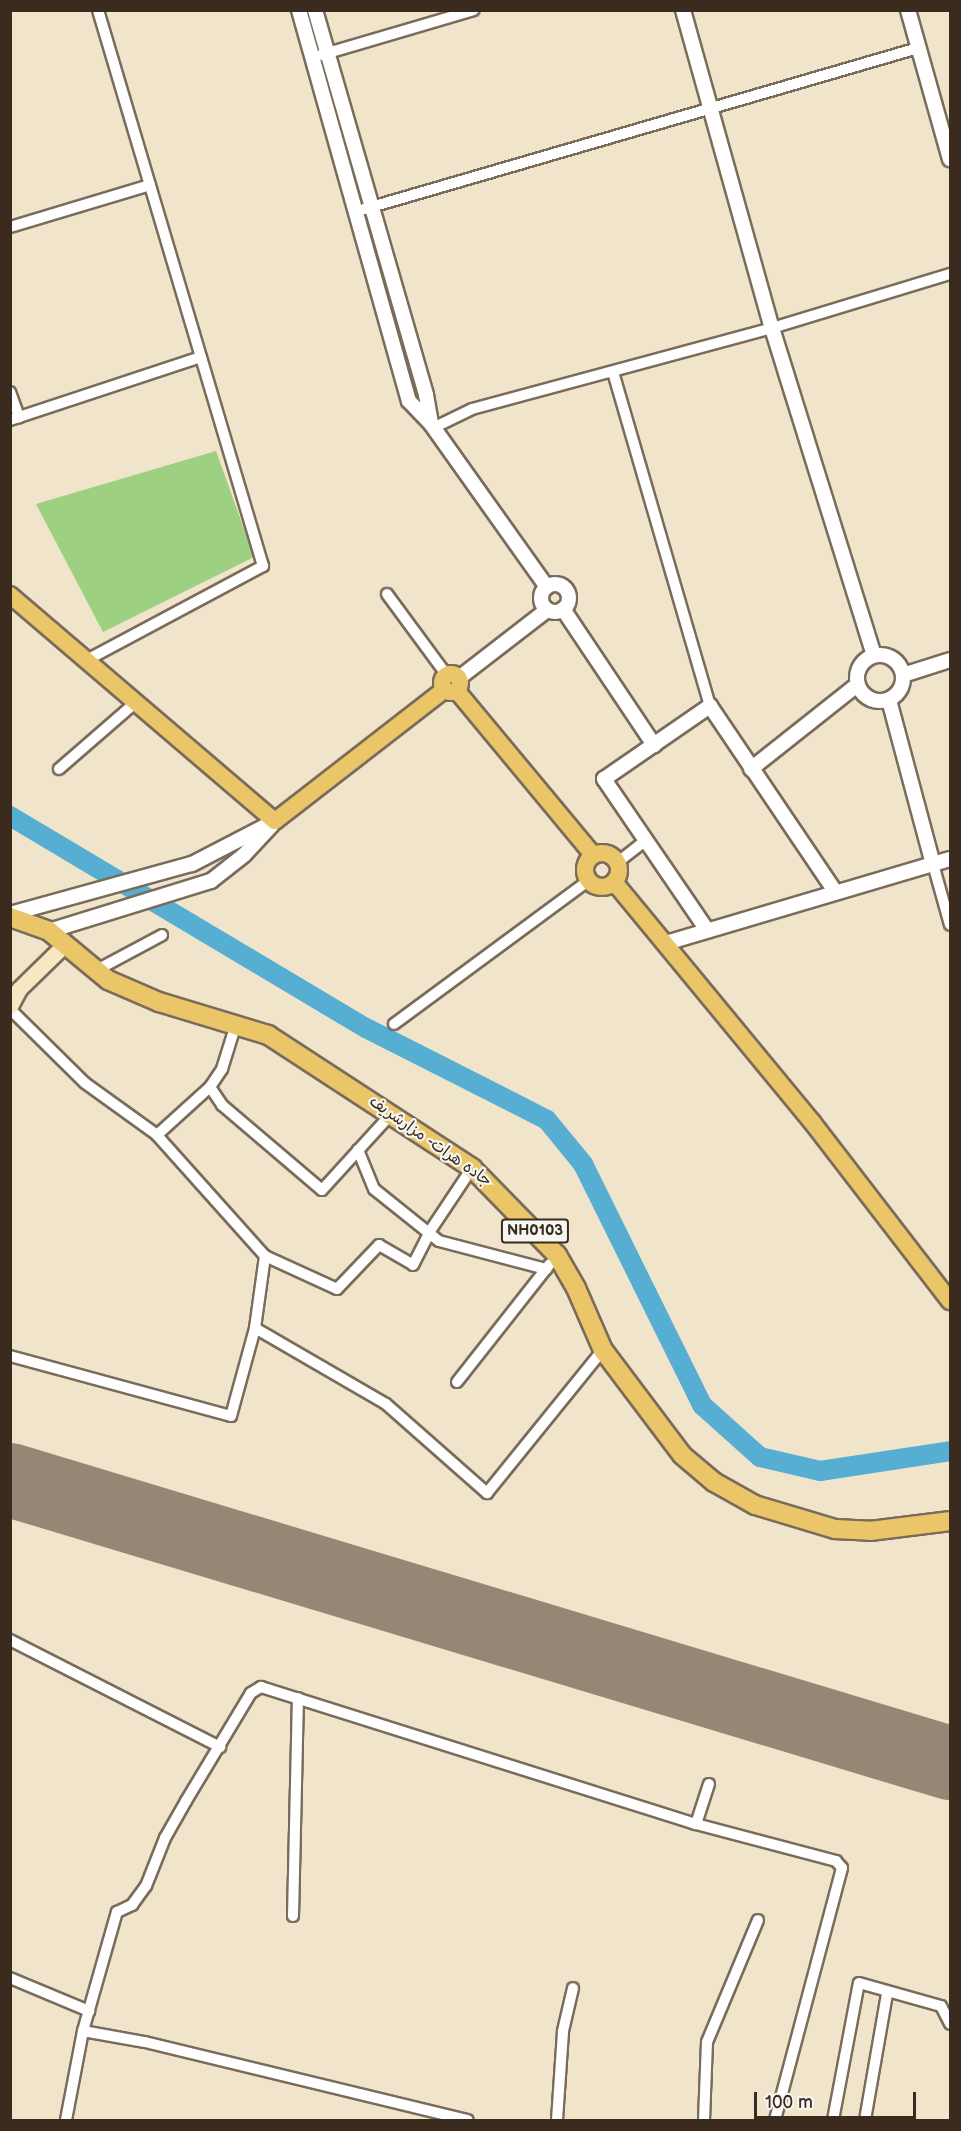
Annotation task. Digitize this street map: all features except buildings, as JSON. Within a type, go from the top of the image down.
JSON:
[{"type":"highway","name":"جاده هرات- مزارشریف","points":[[10,916],[49,931],[63,946],[95,970],[159,1002],[267,1035],[393,1112],[472,1168],[501,1193],[552,1262],[576,1288],[603,1350],[682,1455],[714,1482],[755,1505],[835,1529],[870,1531],[951,1521]]},
{"type":"main road","points":[[10,595],[275,821],[451,683],[593,855]]},
{"type":"main road","points":[[604,853],[618,862],[620,873],[615,883],[604,888],[588,881],[585,869],[593,855],[604,853]]},
{"type":"main road","points":[[615,883],[812,1122],[951,1301]]},
{"type":"main road","points":[[10,1008],[15,990],[63,946]]},
{"type":"street","points":[[85,661],[263,566],[98,10]]},
{"type":"street","points":[[299,10],[409,401],[432,426],[547,587]]},
{"type":"street","points":[[315,10],[432,426]]},
{"type":"street","points":[[312,57],[474,10]]},
{"type":"street","points":[[683,10],[772,328],[874,655]]},
{"type":"street","points":[[908,10],[951,159]]},
{"type":"street","points":[[354,212],[918,48]]},
{"type":"street","points":[[10,227],[150,185]]},
{"type":"street","points":[[432,426],[472,409],[772,328],[951,274]]},
{"type":"street","points":[[379,300],[396,295]]},
{"type":"street","points":[[10,392],[15,419],[201,357]]},
{"type":"street","points":[[613,372],[710,706],[835,891]]},
{"type":"street","points":[[547,587],[564,588],[568,601],[563,609]]},
{"type":"street","points":[[547,587],[541,595],[547,610]]},
{"type":"street","points":[[387,594],[451,683],[547,610],[563,609]]},
{"type":"street","points":[[563,609],[654,745]]},
{"type":"street","points":[[751,769],[857,685],[861,663],[874,655],[890,657],[903,675],[900,690],[889,700],[874,701],[857,685]]},
{"type":"street","points":[[903,675],[951,660]]},
{"type":"street","points":[[889,700],[951,925]]},
{"type":"street","points":[[59,769],[135,703]]},
{"type":"street","points":[[708,930],[604,779],[710,706]]},
{"type":"street","points":[[10,916],[83,893],[192,864],[275,821]]},
{"type":"street","points":[[49,931],[83,918],[211,881],[244,855],[275,821]]},
{"type":"street","points":[[618,862],[646,840]]},
{"type":"street","points":[[666,943],[835,891],[951,859]]},
{"type":"street","points":[[394,1024],[588,881]]},
{"type":"street","points":[[95,970],[162,935]]},
{"type":"street","points":[[10,1008],[85,1083],[156,1135],[265,1256],[337,1289],[379,1245],[413,1265],[429,1231],[472,1168]]},
{"type":"street","points":[[156,1135],[210,1087],[222,1069],[236,1024]]},
{"type":"street","points":[[210,1087],[222,1105],[318,1188],[326,1188],[393,1112]]},
{"type":"street","points":[[358,1150],[374,1189],[451,1247],[552,1262],[457,1382]]},
{"type":"street","points":[[10,1356],[231,1416],[255,1328],[265,1256]]},
{"type":"street","points":[[255,1328],[386,1404],[487,1493],[603,1350]]},
{"type":"street","points":[[10,1640],[220,1747]]},
{"type":"street","points":[[66,2121],[83,2031],[117,1912],[132,1905],[146,1886],[165,1838],[255,1688],[298,1698],[696,1824],[836,1861],[842,1869],[775,2121]]},
{"type":"street","points":[[293,1916],[298,1698]]},
{"type":"street","points":[[696,1824],[709,1784]]},
{"type":"street","points":[[704,2121],[707,2042],[758,1920]]},
{"type":"street","points":[[10,1978],[89,2011]]},
{"type":"street","points":[[833,2121],[859,1983],[888,1994],[941,2006],[951,2024]]},
{"type":"street","points":[[557,2121],[562,2031],[573,1988]]},
{"type":"street","points":[[865,2121],[888,1994]]},
{"type":"street","points":[[83,2031],[146,2042],[468,2121]]},
{"type":"green space","points":[[216,451],[254,557],[103,632],[36,504]]},
{"type":"waterway","points":[[10,816],[366,1028],[547,1120],[583,1164],[702,1405],[760,1457],[820,1471],[950,1451]]},
{"type":"runway","points":[[10,1480],[950,1763]]}]
